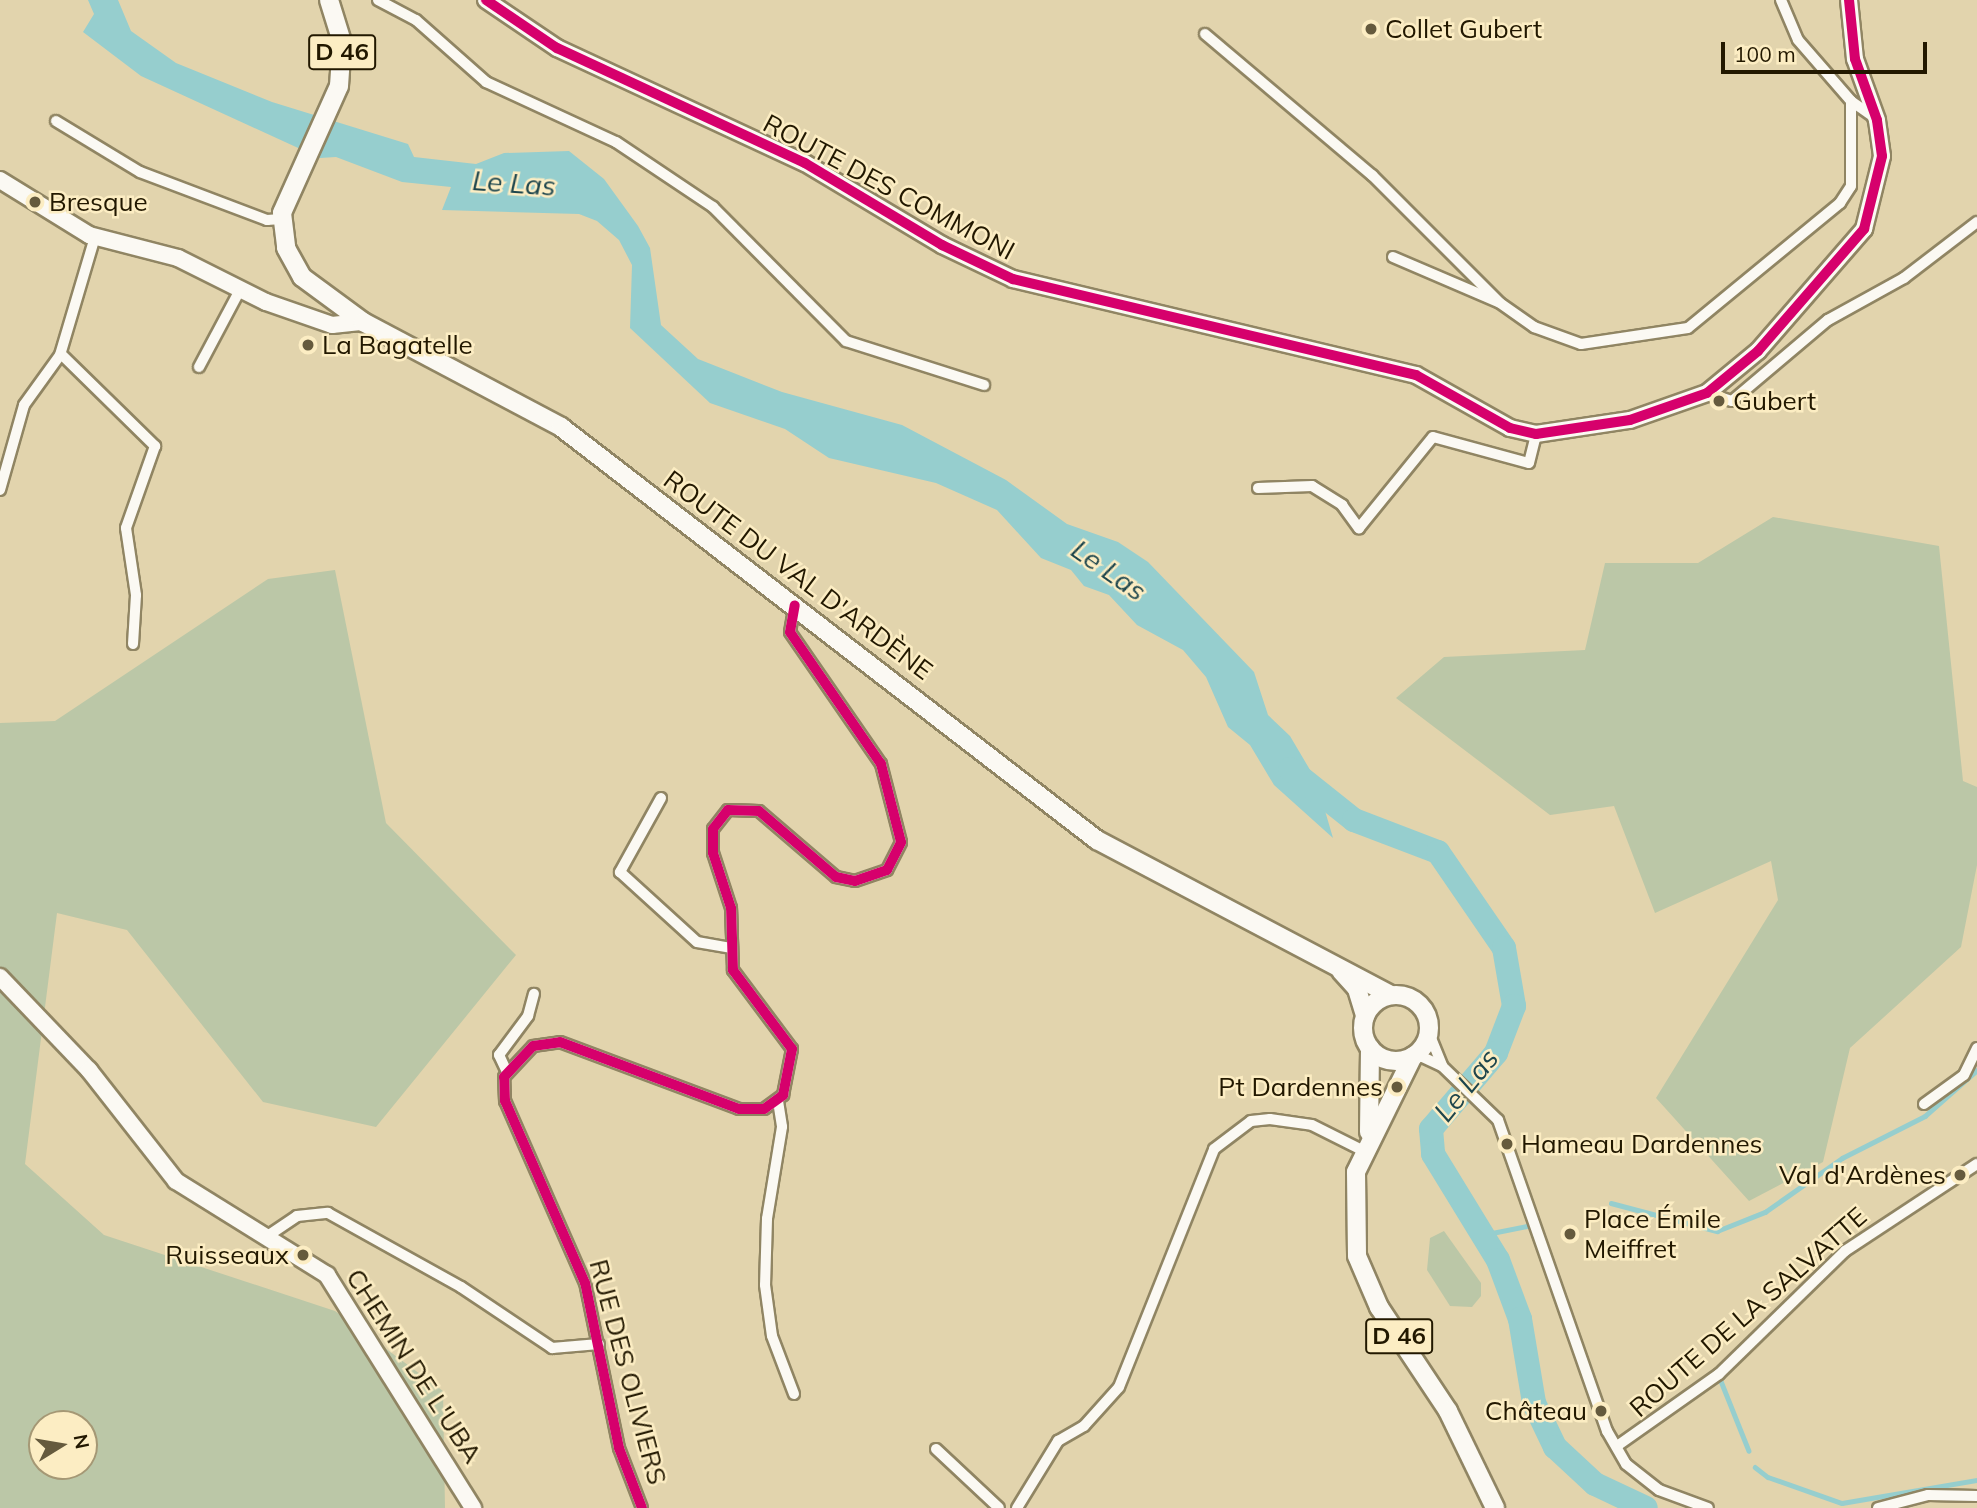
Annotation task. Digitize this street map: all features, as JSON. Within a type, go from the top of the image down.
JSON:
[{"type":"main road","name":"D 46","points":[[281,219],[287,192],[334,104],[342,52],[329,0]]},
{"type":"main road","name":"ROUTE DU VAL D'ARDÈNE","points":[[281,219],[298,272],[363,322],[540,412],[795,605],[1062,817],[1391,995]]},
{"type":"main road","name":"ROUTE DU VAL D'ARDÈNE","points":[[1336,966],[1357,989],[1365,1016]]},
{"type":"main road","points":[[1391,995],[1420,1004],[1429,1033],[1415,1055],[1395,1061],[1370,1048],[1365,1016],[1391,995]]},
{"type":"main road","name":"D 46","points":[[1370,1048],[1366,1145],[1352,1210],[1365,1282],[1448,1411],[1495,1508]]},
{"type":"main road","name":"D 46","points":[[1366,1145],[1415,1055]]},
{"type":"street","points":[[377,0],[416,20],[486,82],[615,142],[713,207],[846,341],[984,385]]},
{"type":"street","name":"ROUTE DES COMMONI","points":[[486,0],[545,42],[805,163],[981,265],[1043,289],[1416,375],[1510,428],[1536,434]]},
{"type":"street","points":[[1781,0],[1798,40],[1851,101],[1877,120]]},
{"type":"street","points":[[1258,488],[1312,486],[1342,505],[1359,528],[1433,437],[1530,463],[1536,434],[1630,420],[1707,393],[1758,351],[1864,229],[1882,156],[1877,120],[1855,59],[1849,0]]},
{"type":"street","points":[[1205,34],[1372,175],[1500,303],[1534,327],[1581,344],[1688,328],[1840,203],[1851,186],[1851,101]]},
{"type":"street","points":[[56,121],[140,172],[267,220],[281,219]]},
{"type":"street","points":[[0,180],[95,237],[178,258],[240,290],[332,325],[363,322]]},
{"type":"street","points":[[1707,393],[1732,401],[1828,320],[1904,278],[1977,222]]},
{"type":"street","points":[[0,490],[24,405],[61,354],[95,237]]},
{"type":"street","points":[[1393,257],[1500,303]]},
{"type":"street","points":[[199,367],[240,290]]},
{"type":"street","points":[[61,354],[155,446],[126,528],[136,594],[133,644]]},
{"type":"street","points":[[794,1394],[772,1336],[765,1284],[782,1127],[778,1101],[792,1072],[792,1049],[740,984],[730,948],[731,908],[711,838],[728,810],[744,807],[767,815],[844,880],[874,878],[899,851],[885,774],[794,638],[788,620],[795,605]]},
{"type":"street","points":[[661,798],[623,858],[621,875],[696,942],[730,948]]},
{"type":"street","name":"CHEMIN DE L'UBA","points":[[0,977],[89,1070],[176,1181],[269,1235],[333,1282],[473,1508]]},
{"type":"street","name":"RUE DES OLIVIERS","points":[[534,994],[528,1016],[499,1055],[507,1072],[505,1101],[578,1262],[599,1344],[619,1448],[642,1508]]},
{"type":"street","points":[[1429,1033],[1445,1069]]},
{"type":"street","points":[[507,1072],[533,1046],[560,1042],[739,1109],[757,1111],[778,1101]]},
{"type":"street","points":[[1924,1104],[1964,1075],[1977,1048]]},
{"type":"street","points":[[1415,1055],[1445,1069],[1494,1114],[1547,1248],[1617,1447],[1641,1480],[1708,1508]]},
{"type":"street","points":[[1017,1508],[1058,1441],[1084,1426],[1119,1387],[1214,1149],[1251,1121],[1270,1119],[1312,1125],[1366,1145]]},
{"type":"street","name":"ROUTE DE LA SALVATTE","points":[[1617,1447],[1719,1374],[1845,1251],[1975,1168]]},
{"type":"street","points":[[269,1235],[297,1216],[328,1213],[461,1287],[552,1348],[599,1344]]},
{"type":"street","points":[[936,1449],[999,1508]]},
{"type":"street","points":[[1878,1508],[1928,1495],[1977,1496]]},
{"type":"green space","points":[[1773,517],[1939,546],[1963,781],[1977,787],[1977,865],[1961,947],[1850,1048],[1823,1162],[1749,1201],[1656,1098],[1778,900],[1771,861],[1655,913],[1614,806],[1550,815],[1396,698],[1444,657],[1585,650],[1605,563],[1698,563]]},
{"type":"green space","points":[[335,570],[386,823],[516,955],[376,1127],[263,1102],[127,930],[57,913],[25,1164],[104,1235],[335,1311],[443,1391],[445,1508],[0,1508],[0,723],[55,721],[268,579]]},
{"type":"green space","points":[[1444,1231],[1481,1283],[1481,1296],[1472,1307],[1450,1306],[1427,1270],[1430,1238]]},
{"type":"water","points":[[88,0],[118,0],[131,31],[176,63],[272,102],[408,144],[414,157],[476,164],[504,153],[569,151],[604,179],[638,226],[650,248],[661,325],[698,359],[782,392],[902,425],[1006,480],[1067,524],[1118,542],[1148,562],[1254,672],[1268,715],[1290,736],[1316,780],[1333,838],[1274,785],[1250,745],[1228,727],[1206,677],[1183,650],[1137,625],[1109,595],[1084,586],[1071,570],[1041,558],[997,510],[936,483],[829,458],[785,429],[710,403],[630,328],[632,265],[619,240],[597,221],[579,214],[442,210],[451,187],[402,182],[336,157],[320,158],[141,76],[83,32],[94,14]]},
{"type":"waterway","name":"Le Las","points":[[1290,769],[1354,820],[1438,852],[1504,948],[1514,1006],[1496,1053],[1431,1129],[1433,1154],[1498,1260],[1520,1319],[1534,1403],[1555,1447],[1595,1484],[1646,1508]]},
{"type":"waterway","points":[[1611,1203],[1717,1231],[1765,1212],[1842,1158],[1925,1116],[1977,1070]]},
{"type":"waterway","points":[[1482,1235],[1532,1225]]},
{"type":"waterway","points":[[1721,1381],[1749,1451]]},
{"type":"waterway","points":[[1755,1467],[1768,1477],[1842,1503],[1977,1480]]},
{"type":"cycle path","points":[[486,0],[557,48],[805,163],[942,245],[1013,279],[1416,375],[1510,428],[1536,434],[1630,420],[1707,393],[1758,351],[1864,229],[1882,156],[1877,120],[1855,59],[1849,0]]},
{"type":"cycle path","points":[[642,1508],[619,1448],[585,1283],[505,1101],[504,1077],[533,1046],[560,1042],[739,1109],[764,1109],[783,1095],[792,1049],[733,970],[731,908],[713,853],[713,829],[728,810],[759,811],[836,877],[855,881],[887,870],[901,842],[881,764],[790,632],[795,605]]},
{"type":"place","name":"Collet Gubert","points":[[1371,29]]},
{"type":"place","name":"Bresque","points":[[35,202]]},
{"type":"place","name":"La Bagatelle","points":[[308,345]]},
{"type":"place","name":"Gubert","points":[[1719,401]]},
{"type":"place","name":"Pt Dardennes","points":[[1397,1087]]},
{"type":"place","name":"Hameau Dardennes","points":[[1507,1144]]},
{"type":"place","name":"Val d'Ardènes","points":[[1960,1175]]},
{"type":"place","name":"Place Émile Meiffret","points":[[1570,1234]]},
{"type":"place","name":"Ruisseaux","points":[[303,1255]]},
{"type":"place","name":"Château","points":[[1601,1411]]}]
